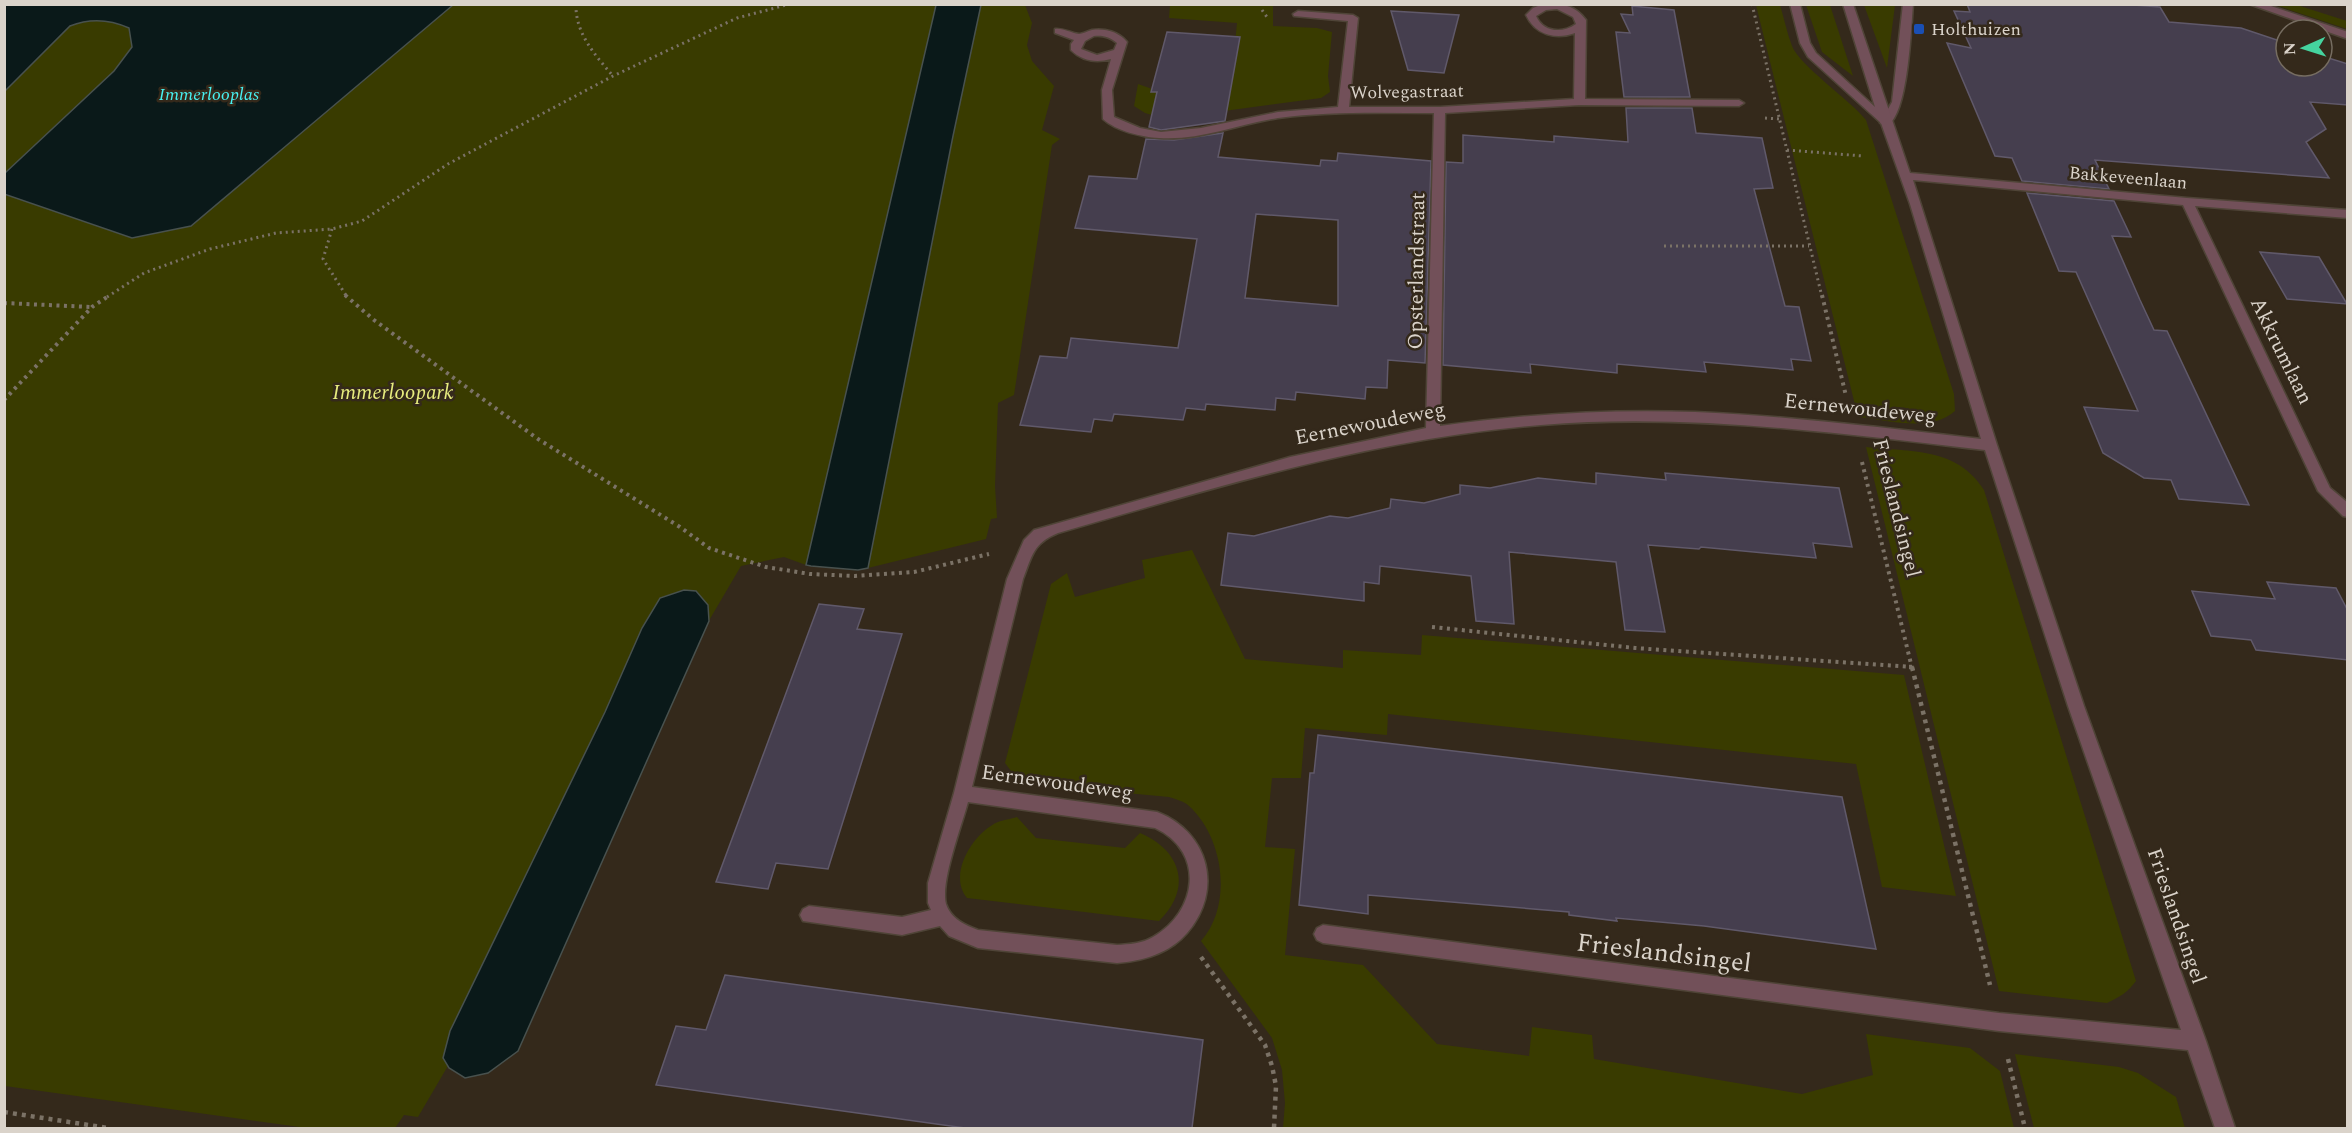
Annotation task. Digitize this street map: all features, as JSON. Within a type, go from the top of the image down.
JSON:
[{"type":"street","points":[[1531,4],[1572,11],[1581,20],[1579,102]]},
{"type":"street","name":"Frieslandsingel","points":[[1795,4],[1805,43],[1812,54],[1886,123]]},
{"type":"street","name":"Frieslandsingel","points":[[1848,4],[1886,123],[1906,176],[1990,445],[2076,706],[2225,1128]]},
{"type":"street","points":[[1886,123],[1897,102],[1908,4]]},
{"type":"street","points":[[2254,4],[2348,36]]},
{"type":"street","points":[[1547,6],[1532,15],[1533,22],[1540,28],[1564,33],[1575,31],[1581,25]]},
{"type":"street","points":[[1298,15],[1353,18],[1343,110]]},
{"type":"street","points":[[1059,31],[1080,38]]},
{"type":"street","points":[[1109,33],[1122,42],[1123,47],[1119,52],[1101,59],[1082,55],[1076,50],[1076,44],[1080,38],[1088,34],[1109,33]]},
{"type":"street","name":"Wolvegastraat","points":[[1119,52],[1107,90],[1109,119],[1137,131],[1161,135],[1201,130],[1278,115],[1343,110],[1440,110],[1579,102],[1739,104]]},
{"type":"street","name":"Opsterlandstraat","points":[[1433,432],[1440,110]]},
{"type":"street","name":"Bakkeveenlaan","points":[[1906,176],[2187,202],[2348,214]]},
{"type":"street","name":"Akkrumlaan","points":[[2187,202],[2325,491],[2348,512]]},
{"type":"street","name":"Eernewoudeweg","points":[[962,793],[1157,820],[1174,828],[1195,858],[1200,879],[1192,911],[1180,928],[1159,944],[1140,952],[1117,954],[978,939],[955,930],[943,916],[937,903],[937,883],[962,793],[1015,579],[1029,544],[1039,534],[1065,524],[1301,460],[1433,432],[1554,420],[1654,416],[1854,430],[1990,445]]},
{"type":"street","points":[[809,915],[902,926],[943,916]]},
{"type":"street","name":"Frieslandsingel","points":[[1323,934],[1999,1022],[2196,1041]]},
{"type":"path","points":[[576,4],[579,25],[598,58],[613,76]]},
{"type":"path","points":[[4,400],[92,307],[144,273],[210,249],[276,233],[332,229],[362,221],[448,164],[613,76],[737,18],[790,4]]},
{"type":"path","name":"Frieslandsingel","points":[[1752,4],[2025,1128]]},
{"type":"path","points":[[1787,150],[1900,158]]},
{"type":"path","points":[[332,229],[323,259],[343,294],[374,320],[538,439],[680,527],[709,548],[766,567],[810,574],[855,576],[914,572],[1029,544]]},
{"type":"path","points":[[1664,246],[1809,246]]},
{"type":"path","points":[[4,303],[92,307]]},
{"type":"path","points":[[1432,627],[1635,648],[1912,667]]},
{"type":"path","points":[[1180,928],[1265,1045],[1276,1075],[1274,1128]]},
{"type":"path","points":[[4,1112],[108,1128]]},
{"type":"green space","name":"Immerloopark","points":[[5,5],[1025,5],[1032,23],[1027,45],[1032,61],[1054,86],[1042,130],[1060,139],[1052,145],[1014,395],[998,403],[995,486],[997,518],[991,519],[986,539],[868,568],[873,539],[809,552],[806,565],[784,557],[741,566],[418,1117],[404,1115],[395,1128],[307,1128],[5,1086]]},
{"type":"green space","points":[[1170,5],[1273,5],[1273,26],[1317,28],[1332,32],[1328,76],[1330,92],[1321,98],[1165,119],[1145,113],[1134,106],[1138,84],[1161,92],[1231,84],[1237,23],[1169,18]]},
{"type":"green space","points":[[1756,5],[1780,5],[1790,41],[1797,54],[1814,73],[1866,120],[1954,394],[1955,411],[1945,418],[1934,422],[1909,423],[1858,417]]},
{"type":"green space","points":[[1806,5],[1830,5],[1853,76],[1822,52]]},
{"type":"green space","points":[[1864,5],[1895,5],[1887,68]]},
{"type":"green space","points":[[2275,5],[2297,5],[2347,21],[2347,29],[2334,25],[2334,18],[2314,18]]},
{"type":"green space","points":[[1866,447],[1916,451],[1947,459],[1973,476],[1984,490],[2136,981],[2123,994],[2107,1003],[1999,991]]},
{"type":"green space","points":[[1192,550],[1245,659],[1343,668],[1343,650],[1421,655],[1422,635],[1904,675],[1956,896],[1882,887],[1856,764],[1388,714],[1387,735],[1305,728],[1301,778],[1272,778],[1265,847],[1295,849],[1285,955],[1363,965],[1437,1044],[1529,1056],[1532,1027],[1592,1035],[1594,1059],[1802,1094],[1873,1075],[1866,1034],[1970,1048],[2000,1071],[2014,1128],[1283,1128],[1285,1103],[1282,1070],[1272,1038],[1201,941],[1218,909],[1220,872],[1217,853],[1201,820],[1187,804],[1169,797],[1020,783],[1005,763],[1051,584],[1067,573],[1075,597],[1145,578],[1142,560]]},
{"type":"green space","points":[[1017,817],[1036,838],[1125,848],[1140,833],[1154,840],[1165,849],[1178,871],[1179,883],[1170,908],[1159,921],[967,898],[960,877],[966,855],[972,844],[989,827]]},
{"type":"green space","points":[[2015,1054],[2119,1067],[2138,1073],[2176,1097],[2185,1128],[2034,1128]]},
{"type":"water","name":"Immerlooplas","points":[[5,4],[453,5],[191,226],[132,238],[4,194],[5,173],[114,71],[132,47],[129,28],[100,21],[70,26],[5,91]]},
{"type":"water","points":[[936,5],[981,5],[868,568],[858,570],[806,565]]},
{"type":"water","points":[[684,590],[696,591],[708,605],[709,621],[518,1051],[488,1073],[465,1078],[449,1068],[443,1058],[450,1031],[605,712],[642,628],[660,598]]},
{"type":"building","points":[[1967,4],[2120,4],[2160,7],[2169,22],[2241,28],[2274,39],[2274,78],[2334,78],[2334,60],[2348,64],[2348,105],[2310,102],[2326,129],[2306,142],[2329,178],[2095,160],[2109,189],[2022,181],[2012,158],[1995,156],[1947,43],[1971,48],[1954,11],[1970,12]]},
{"type":"building","points":[[1632,6],[1674,10],[1690,97],[1624,97],[1616,32],[1630,33],[1621,14],[1633,15]]},
{"type":"building","points":[[1391,11],[1459,15],[1444,73],[1408,70]]},
{"type":"building","points":[[1167,32],[1240,37],[1225,121],[1161,130],[1149,127],[1157,92],[1151,92]]},
{"type":"building","points":[[1626,108],[1692,108],[1696,133],[1762,138],[1773,188],[1754,189],[1785,306],[1799,307],[1811,361],[1791,359],[1793,370],[1704,362],[1706,372],[1617,364],[1617,373],[1530,364],[1531,373],[1443,365],[1446,162],[1463,163],[1463,135],[1554,142],[1554,136],[1628,142]]},
{"type":"building","points":[[1223,133],[1218,157],[1320,166],[1321,160],[1337,161],[1338,153],[1431,161],[1425,363],[1388,360],[1387,388],[1366,387],[1365,399],[1296,392],[1295,400],[1276,398],[1275,410],[1206,404],[1205,410],[1186,408],[1183,420],[1114,414],[1112,421],[1094,419],[1091,432],[1020,425],[1040,356],[1067,358],[1071,338],[1178,348],[1197,239],[1075,228],[1089,176],[1137,179],[1146,139],[1174,140]],"holes":[[[1256,214],[1338,220],[1338,306],[1245,298]]]},
{"type":"building","points":[[2027,193],[2114,201],[2131,237],[2112,236],[2140,300],[2154,330],[2167,331],[2249,505],[2179,499],[2171,480],[2144,478],[2103,453],[2084,407],[2138,411],[2076,272],[2059,271]]},
{"type":"building","points":[[2260,252],[2319,257],[2347,304],[2287,299]]},
{"type":"building","points":[[1596,473],[1666,480],[1665,473],[1839,488],[1852,547],[1813,543],[1816,558],[1701,547],[1699,549],[1648,545],[1665,632],[1625,630],[1616,562],[1509,552],[1514,624],[1476,621],[1471,576],[1380,566],[1379,584],[1364,582],[1364,601],[1221,585],[1228,533],[1254,536],[1330,516],[1348,518],[1390,508],[1391,499],[1424,503],[1460,494],[1460,485],[1490,488],[1538,478],[1596,484]]},
{"type":"building","points":[[2267,582],[2336,588],[2348,611],[2348,660],[2256,650],[2251,640],[2211,636],[2192,591],[2275,599]]},
{"type":"building","points":[[819,604],[864,609],[857,629],[902,634],[828,869],[776,863],[768,889],[716,882]]},
{"type":"building","points":[[1318,735],[1842,797],[1876,949],[1704,926],[1616,918],[1617,921],[1569,915],[1569,912],[1368,895],[1368,914],[1299,905],[1310,773],[1314,773]]},
{"type":"building","points":[[725,975],[1203,1040],[1192,1128],[965,1128],[656,1085],[676,1026],[706,1030]]},
{"type":"place","name":"Holthuizen","points":[[1919,29]]}]
